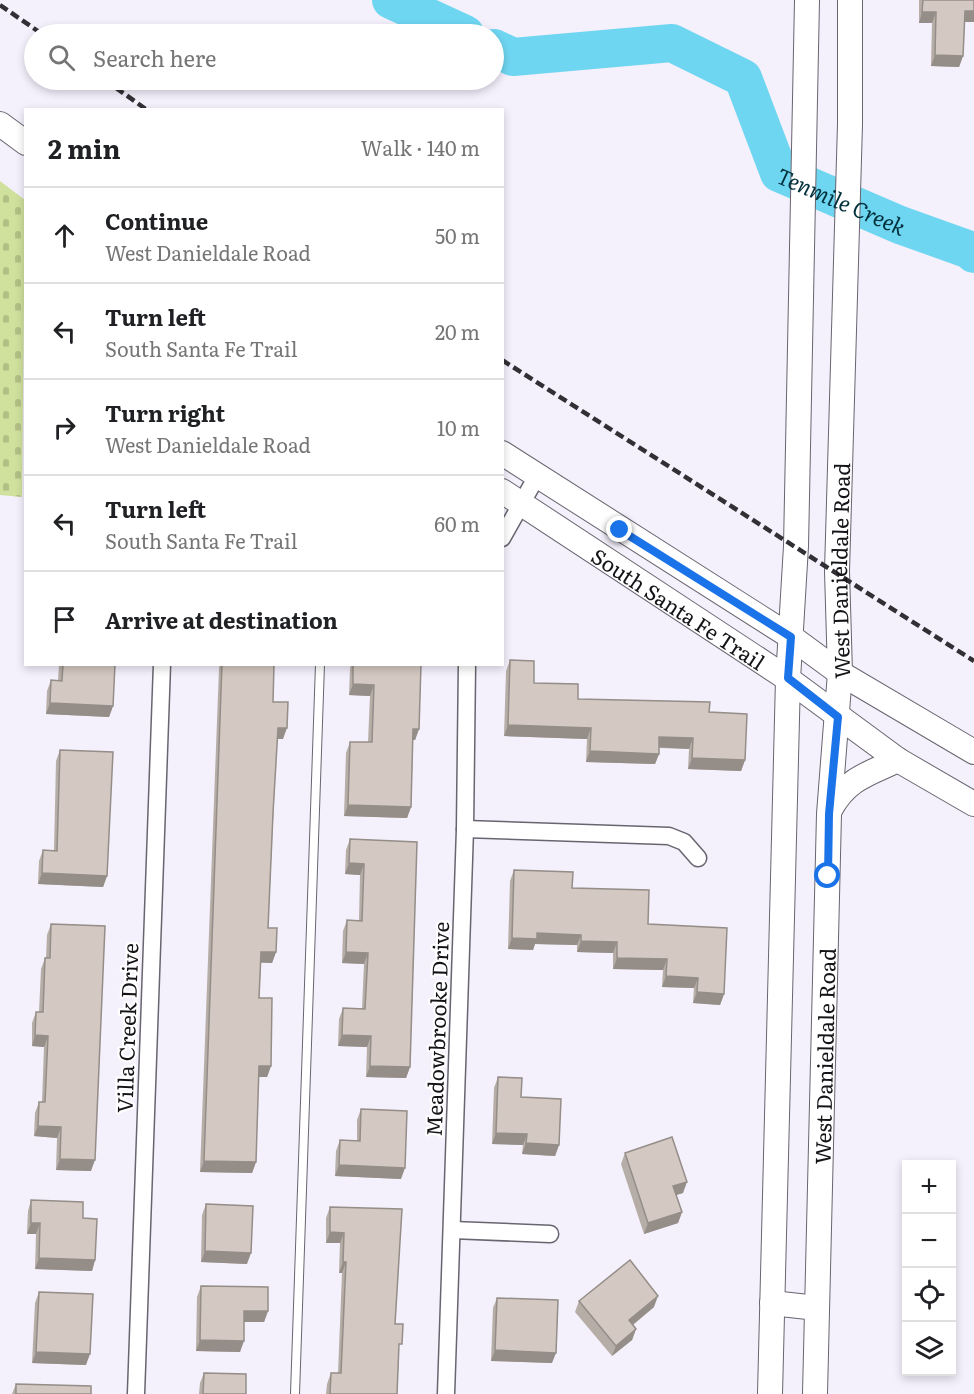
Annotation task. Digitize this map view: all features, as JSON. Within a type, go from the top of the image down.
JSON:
[{"type":"main road","name":"West Danieldale Road","points":[[770,1394],[807,0]]},
{"type":"main road","name":"West Danieldale Road","points":[[815,1394],[829,814],[840,673],[837,571],[850,124],[850,0]]},
{"type":"main road","points":[[0,124],[24,142]]},
{"type":"main road","name":"South Santa Fe Trail","points":[[504,454],[791,637],[840,673],[974,752]]},
{"type":"main road","name":"South Santa Fe Trail","points":[[512,497],[788,678],[898,760],[974,804]]},
{"type":"main road","points":[[829,814],[839,793],[860,777],[898,760]]},
{"type":"main road","points":[[772,1304],[818,1308]]},
{"type":"street","points":[[504,530],[512,497],[537,476]]},
{"type":"street","name":"Villa Creek Drive","points":[[136,1394],[162,666]]},
{"type":"street","name":"Meadowbrooke Drive","points":[[446,1394],[465,829],[467,666]]},
{"type":"street","points":[[465,829],[669,836],[684,842],[698,858]]},
{"type":"street","points":[[452,1230],[550,1234]]},
{"type":"lane","points":[[295,1394],[320,666]]},
{"type":"green space","points":[[0,181],[24,199],[24,299],[22,497],[0,495]]},
{"type":"building","points":[[923,0],[974,0],[974,11],[965,11],[963,56],[935,55],[936,12],[922,12]]},
{"type":"building","points":[[510,660],[534,661],[534,683],[578,684],[578,699],[710,702],[709,712],[747,714],[745,760],[692,758],[693,738],[659,737],[659,754],[590,751],[591,728],[508,725]]},
{"type":"building","points":[[63,666],[115,666],[113,706],[50,703],[51,680],[62,681]]},
{"type":"building","points":[[222,666],[274,666],[273,702],[288,702],[287,728],[278,728],[273,813],[268,928],[277,928],[276,952],[261,952],[259,998],[272,998],[271,1066],[259,1066],[256,1162],[204,1161]]},
{"type":"building","points":[[353,666],[421,666],[419,729],[413,729],[411,807],[348,805],[350,742],[372,742],[374,685],[353,684]]},
{"type":"building","points":[[60,750],[113,752],[107,876],[42,873],[43,850],[57,851]]},
{"type":"building","points":[[350,839],[417,842],[410,1067],[370,1066],[371,1036],[342,1035],[343,1008],[365,1009],[368,953],[346,952],[347,920],[362,921],[364,864],[349,863]]},
{"type":"building","points":[[514,870],[573,872],[572,888],[649,890],[648,924],[727,928],[724,994],[697,992],[698,978],[666,976],[667,959],[617,958],[617,942],[581,941],[581,935],[537,933],[537,939],[512,938]]},
{"type":"building","points":[[51,924],[105,926],[95,1160],[60,1159],[61,1127],[38,1126],[39,1102],[45,1102],[48,1036],[35,1035],[36,1012],[43,1012],[45,958],[50,958]]},
{"type":"building","points":[[498,1077],[522,1078],[521,1097],[561,1099],[559,1145],[526,1143],[527,1134],[496,1133]]},
{"type":"building","points":[[361,1109],[407,1111],[405,1168],[339,1165],[340,1140],[360,1141]]},
{"type":"building","points":[[672,1137],[687,1182],[673,1186],[682,1212],[648,1223],[625,1153]]},
{"type":"building","points":[[31,1200],[83,1202],[83,1218],[97,1219],[95,1260],[39,1258],[40,1223],[31,1223]]},
{"type":"building","points":[[206,1204],[253,1206],[251,1253],[205,1251]]},
{"type":"building","points":[[330,1207],[402,1209],[395,1324],[403,1324],[402,1344],[399,1344],[397,1394],[330,1394],[331,1373],[341,1373],[346,1262],[343,1262],[344,1233],[330,1232]]},
{"type":"building","points":[[630,1260],[658,1296],[629,1320],[636,1329],[616,1346],[579,1301]]},
{"type":"building","points":[[201,1286],[268,1287],[268,1311],[244,1311],[244,1341],[200,1340]]},
{"type":"building","points":[[39,1292],[93,1294],[90,1354],[36,1352]]},
{"type":"building","points":[[497,1298],[558,1300],[556,1353],[495,1350]]},
{"type":"building","points":[[204,1373],[246,1374],[246,1394],[203,1394]]},
{"type":"building","points":[[16,1384],[91,1386],[91,1394],[16,1394]]},
{"type":"waterway","name":"Tenmile Creek","points":[[391,0],[443,24]]},
{"type":"waterway","name":"Tenmile Creek","points":[[504,53],[513,57],[672,43],[743,78],[779,173],[900,225],[970,250],[974,254]]},
{"type":"railway","points":[[0,5],[28,24]]},
{"type":"railway","points":[[119,90],[144,108]]},
{"type":"railway","points":[[504,361],[974,661]]},
{"type":"route","points":[[620,530],[791,637],[788,678],[838,717],[829,814],[828,876]]}]
